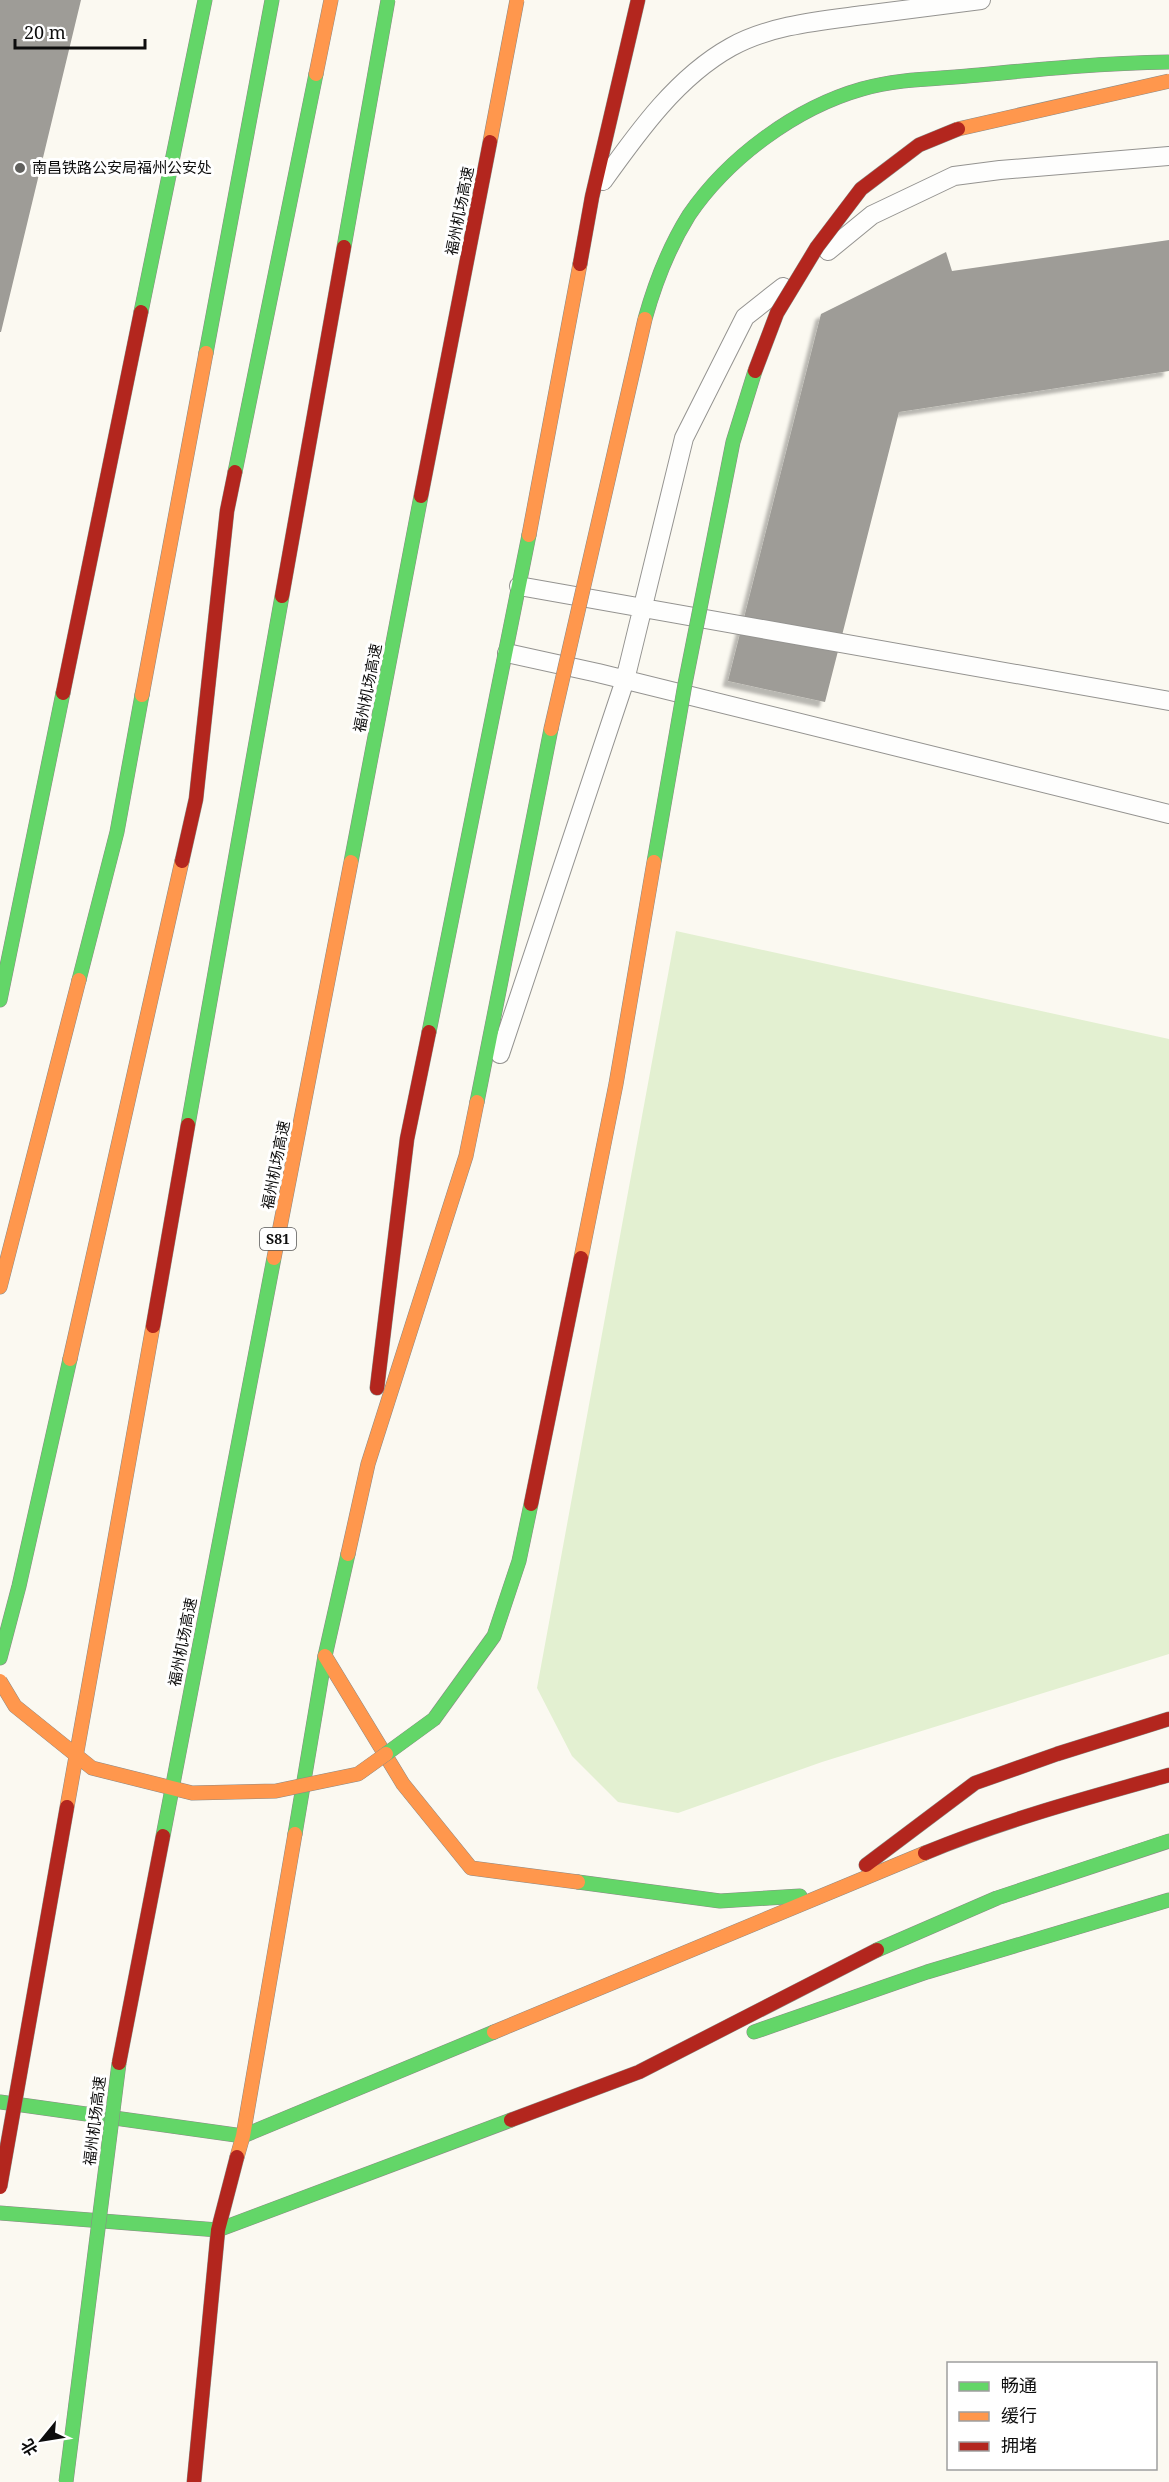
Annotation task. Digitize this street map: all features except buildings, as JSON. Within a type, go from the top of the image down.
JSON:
[{"type":"main road","points":[[0,999],[205,0]]},
{"type":"main road","points":[[0,1287],[117,832],[272,0]]},
{"type":"main road","points":[[0,1658],[19,1586],[196,800],[227,511],[331,0]]},
{"type":"main road","points":[[0,2187],[388,0]]},
{"type":"main road","name":"福州机场高速","points":[[66,2482],[118,2065],[517,0]]},
{"type":"main road","points":[[368,1464],[407,1139],[507,653],[592,197],[637,7]]},
{"type":"main road","points":[[194,2482],[218,2230],[243,2136],[325,1656],[368,1464],[466,1156],[551,729],[644,324],[655,286],[690,214],[713,185],[768,136],[824,103],[861,89],[1087,64],[1169,62]]},
{"type":"main road","points":[[0,1681],[15,1706],[92,1768],[192,1793],[276,1791],[358,1774],[434,1719],[494,1636],[519,1561],[616,1084],[685,684],[733,442],[751,380],[777,313],[817,247],[861,189],[919,145],[954,130],[1169,81]]},
{"type":"main road","points":[[325,1656],[403,1784],[471,1868],[720,1901],[827,1895],[975,1783],[1057,1754],[1169,1719]]},
{"type":"main road","points":[[0,2102],[243,2136],[971,1834],[1062,1804],[1169,1775]]},
{"type":"main road","points":[[639,2072],[879,1949],[934,1924],[997,1898],[1169,1841]]},
{"type":"main road","points":[[0,2213],[218,2230],[639,2072],[927,1972],[1169,1900]]},
{"type":"lane","points":[[637,7],[652,0]]},
{"type":"lane","points":[[592,197],[632,141],[665,102],[700,68],[732,46],[772,30],[837,18],[981,0]]},
{"type":"lane","points":[[466,1156],[625,680],[684,438],[745,317],[872,215],[954,176],[1169,156]]},
{"type":"lane","points":[[519,586],[1169,701]]},
{"type":"lane","points":[[507,653],[1169,814]]},
{"type":"green space","points":[[676,931],[1169,1039],[1169,1654],[822,1762],[678,1813],[618,1802],[572,1756],[537,1688]]},
{"type":"traffic: fast","points":[[141,312],[205,0]]},
{"type":"traffic: fast","points":[[206,353],[272,0]]},
{"type":"traffic: fast","points":[[344,247],[388,0]]},
{"type":"traffic: fast","points":[[645,319],[669,252],[689,215],[705,194],[743,155],[788,122],[812,109],[862,89],[905,81],[1074,67],[1169,62]]},
{"type":"traffic: fast","points":[[235,472],[316,74]]},
{"type":"traffic: fast","points":[[654,862],[685,684],[733,442],[755,371]]},
{"type":"traffic: fast","points":[[351,862],[421,496]]},
{"type":"traffic: fast","points":[[429,1032],[529,535]]},
{"type":"traffic: fast","points":[[188,1125],[282,596]]},
{"type":"traffic: fast","points":[[0,1000],[63,693]]},
{"type":"traffic: fast","points":[[79,980],[117,832],[142,695]]},
{"type":"traffic: fast","points":[[477,1102],[551,729]]},
{"type":"traffic: fast","points":[[163,1836],[274,1258]]},
{"type":"traffic: fast","points":[[0,1658],[19,1586],[70,1359]]},
{"type":"traffic: fast","points":[[386,1754],[434,1719],[494,1636],[519,1561],[531,1504]]},
{"type":"traffic: fast","points":[[295,1834],[325,1656],[348,1554]]},
{"type":"traffic: fast","points":[[877,1950],[997,1898],[1169,1841]]},
{"type":"traffic: fast","points":[[578,1882],[720,1901],[800,1896]]},
{"type":"traffic: fast","points":[[754,2032],[927,1972],[1169,1900]]},
{"type":"traffic: fast","points":[[0,2102],[243,2136],[494,2032]]},
{"type":"traffic: fast","points":[[66,2482],[119,2063]]},
{"type":"traffic: fast","points":[[0,2213],[218,2230],[511,2120]]},
{"type":"traffic: slow","points":[[316,74],[331,0]]},
{"type":"traffic: slow","points":[[490,142],[517,0]]},
{"type":"traffic: slow","points":[[958,129],[1169,81]]},
{"type":"traffic: slow","points":[[529,535],[580,264]]},
{"type":"traffic: slow","points":[[551,729],[645,319]]},
{"type":"traffic: slow","points":[[142,695],[206,353]]},
{"type":"traffic: slow","points":[[70,1359],[182,861]]},
{"type":"traffic: slow","points":[[274,1258],[351,862]]},
{"type":"traffic: slow","points":[[581,1258],[616,1084],[654,862]]},
{"type":"traffic: slow","points":[[0,1287],[79,980]]},
{"type":"traffic: slow","points":[[348,1554],[368,1464],[466,1156],[477,1102]]},
{"type":"traffic: slow","points":[[67,1807],[153,1326]]},
{"type":"traffic: slow","points":[[325,1656],[403,1784],[471,1868],[578,1882]]},
{"type":"traffic: slow","points":[[0,1681],[15,1706],[92,1768],[192,1793],[276,1791],[358,1774],[386,1754]]},
{"type":"traffic: slow","points":[[237,2157],[243,2136],[295,1834]]},
{"type":"traffic: slow","points":[[494,2032],[925,1853]]},
{"type":"traffic: jam","points":[[580,264],[592,197],[638,0]]},
{"type":"traffic: jam","points":[[755,371],[777,313],[817,247],[861,189],[919,145],[958,129]]},
{"type":"traffic: jam","points":[[421,496],[490,142]]},
{"type":"traffic: jam","points":[[282,596],[344,247]]},
{"type":"traffic: jam","points":[[63,693],[141,312]]},
{"type":"traffic: jam","points":[[182,861],[196,799],[227,511],[235,472]]},
{"type":"traffic: jam","points":[[377,1388],[407,1139],[429,1032]]},
{"type":"traffic: jam","points":[[153,1326],[188,1125]]},
{"type":"traffic: jam","points":[[531,1504],[581,1258]]},
{"type":"traffic: jam","points":[[866,1865],[975,1783],[1057,1754],[1169,1719]]},
{"type":"traffic: jam","points":[[925,1853],[1015,1820],[1169,1775]]},
{"type":"traffic: jam","points":[[0,2187],[67,1807]]},
{"type":"traffic: jam","points":[[119,2063],[163,1836]]},
{"type":"traffic: jam","points":[[511,2120],[639,2072],[877,1950]]},
{"type":"traffic: jam","points":[[194,2482],[218,2230],[237,2157]]},
{"type":"place","name":"南昌铁路公安局福州公安处","points":[[20,168]]}]
